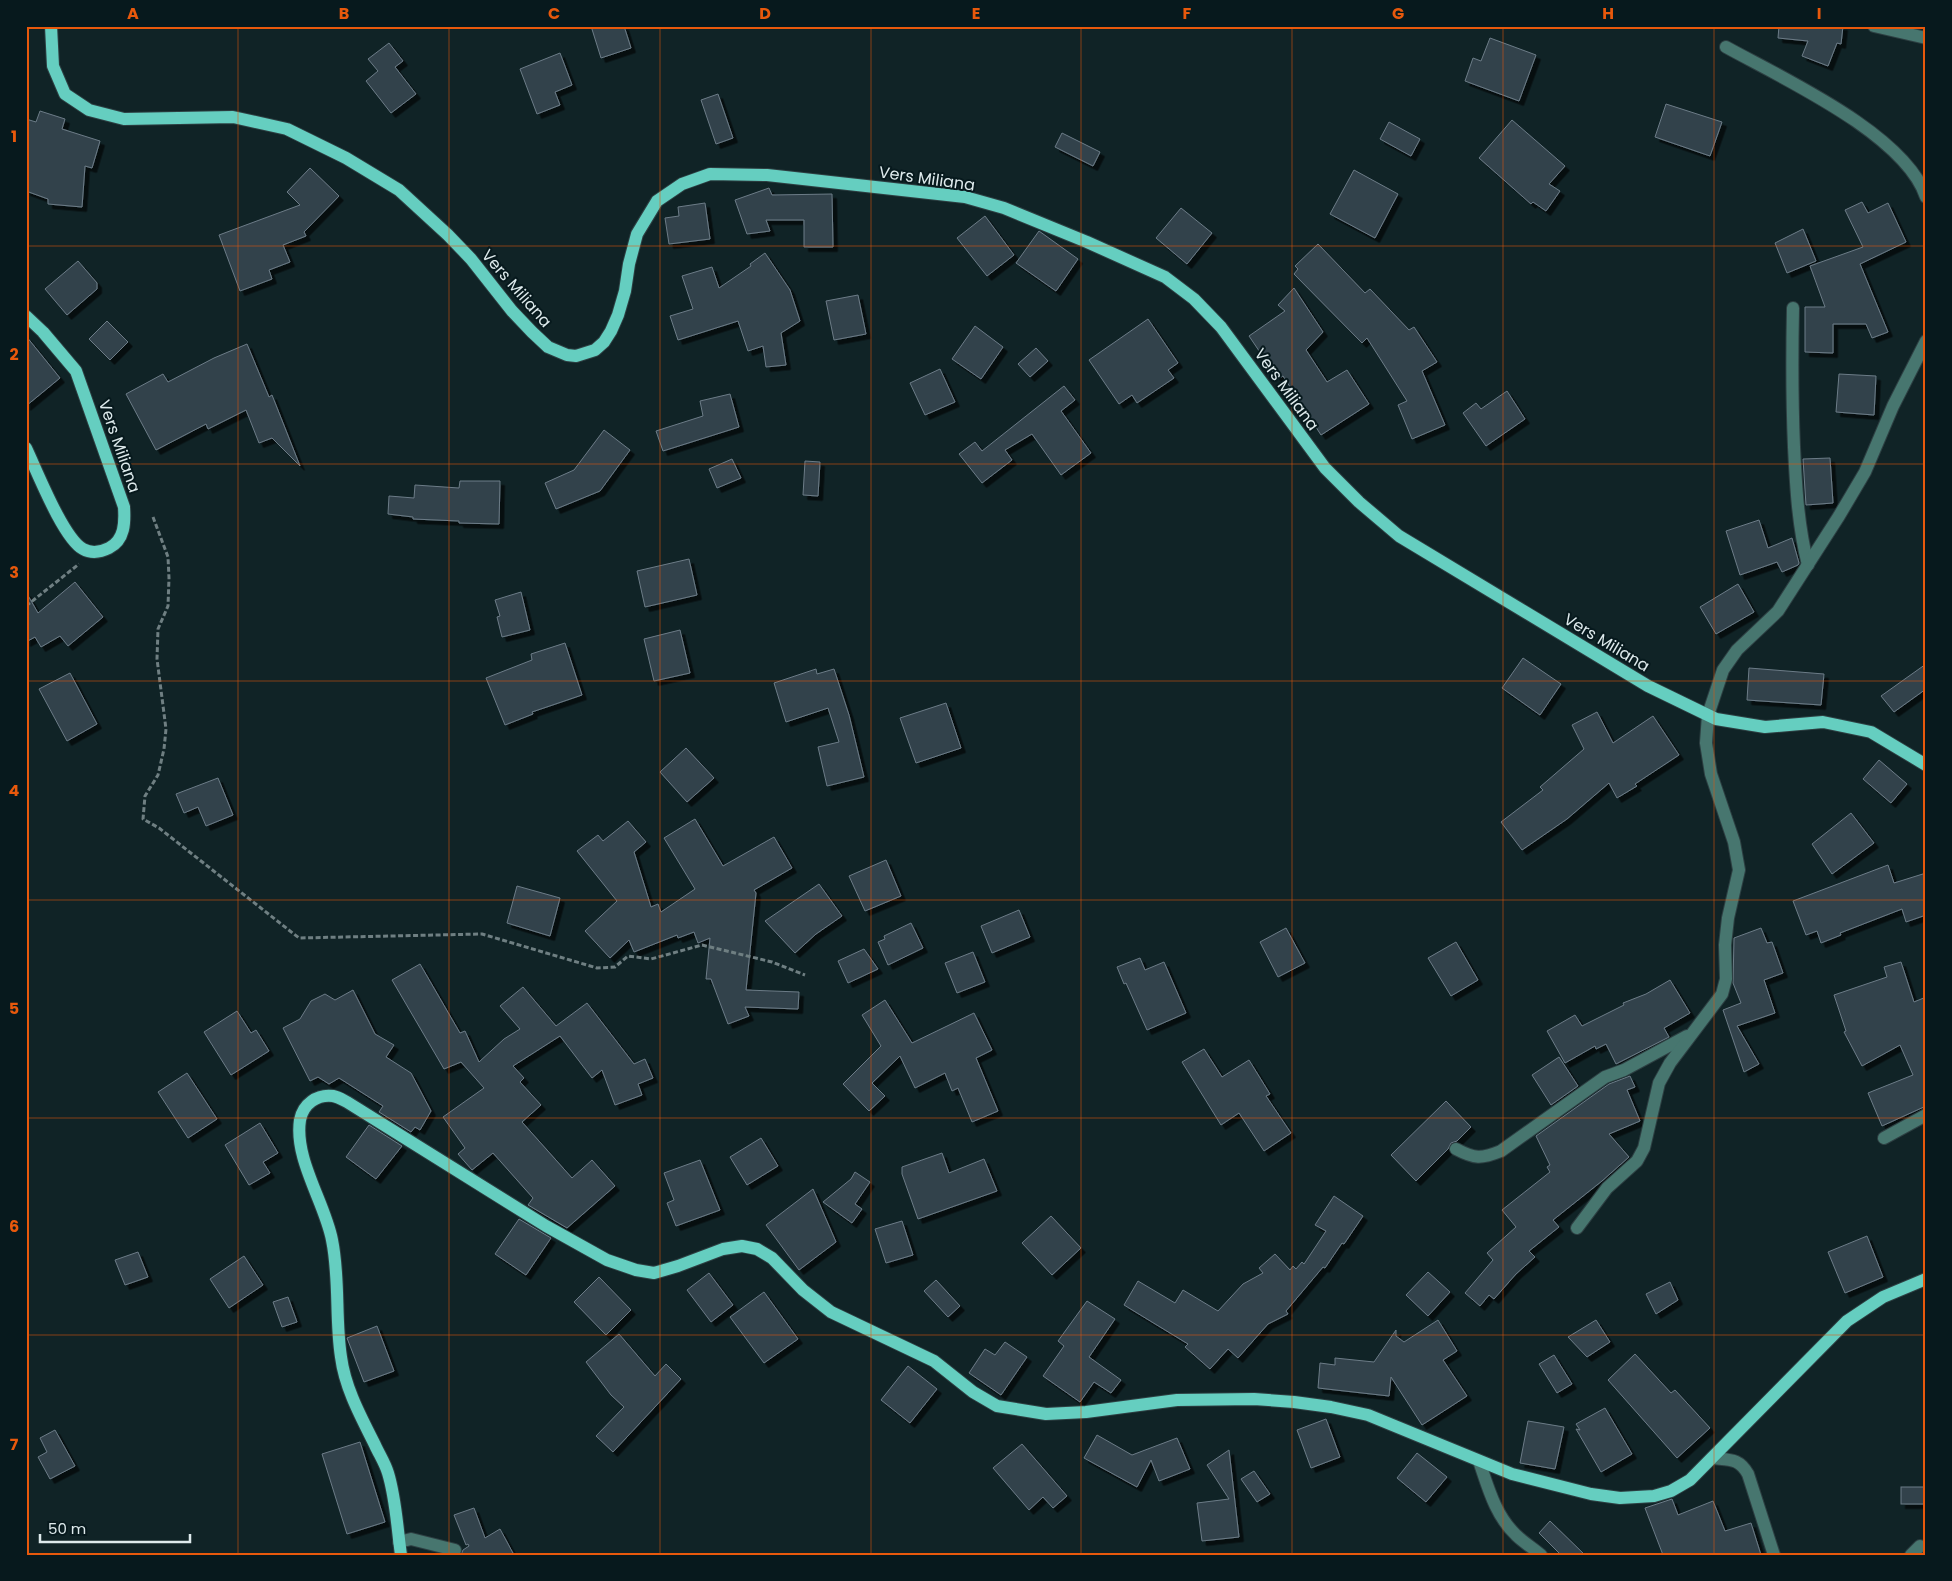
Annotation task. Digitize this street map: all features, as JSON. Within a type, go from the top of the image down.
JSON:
[{"type":"main road","name":"Vers Miliana","points":[[51,26],[53,66],[65,94],[89,110],[124,119],[233,117],[287,129],[346,158],[399,190],[448,234],[512,311],[532,332],[548,347],[567,355],[576,356],[595,350],[604,342],[611,331],[620,307],[637,234],[657,201],[682,184],[710,174],[767,175],[965,197],[1004,208],[1037,221],[1165,277],[1194,298],[1221,327],[1325,468],[1359,502],[1399,536],[1648,686],[1716,719],[1765,727],[1823,722],[1871,732],[1926,765]]},
{"type":"main road","name":"Vers Miliana","points":[[26,316],[43,332],[76,371],[122,498],[124,521],[123,530],[118,540],[106,550],[93,552]]},
{"type":"main road","points":[[26,448],[67,532],[80,547],[93,552]]},
{"type":"main road","points":[[400,1548],[394,1496],[388,1471],[357,1409],[340,1357],[332,1239],[305,1163],[301,1141],[300,1120],[305,1108],[311,1100],[322,1096],[334,1096],[347,1102],[546,1226],[607,1260],[636,1270],[654,1273],[723,1249],[742,1246],[757,1249],[772,1258],[815,1301],[831,1312],[934,1362],[973,1392],[997,1406],[1046,1414],[1086,1412],[1197,1399],[1254,1399],[1331,1406],[1368,1415],[1479,1461],[1521,1476],[1591,1494],[1620,1498],[1654,1496],[1671,1491],[1690,1480],[1847,1321],[1883,1297],[1926,1279]]},
{"type":"street","points":[[1874,26],[1926,38]]},
{"type":"street","points":[[1726,47],[1834,107],[1890,146],[1912,170],[1926,197]]},
{"type":"street","points":[[1793,308],[1791,387],[1796,496],[1800,537],[1808,565]]},
{"type":"street","points":[[1577,1228],[1607,1188],[1637,1161],[1644,1148],[1659,1083],[1670,1062],[1722,994],[1726,979],[1725,945],[1728,918],[1739,870],[1734,842],[1710,774],[1706,743],[1708,715],[1723,670],[1737,650],[1778,611],[1808,565],[1865,472],[1893,406],[1926,341]]},
{"type":"street","points":[[1456,1149],[1470,1157],[1485,1158],[1501,1151],[1605,1077],[1624,1070],[1692,1033]]},
{"type":"street","points":[[1884,1138],[1926,1115]]},
{"type":"street","points":[[1712,1458],[1733,1460],[1743,1464],[1748,1474],[1774,1555]]},
{"type":"street","points":[[1479,1461],[1492,1499],[1502,1518],[1516,1535],[1541,1555]]},
{"type":"street","points":[[400,1548],[411,1539],[455,1550]]},
{"type":"path","points":[[153,517],[168,557],[168,606],[158,629],[157,659],[166,729],[158,775],[145,796],[143,819],[159,828],[299,938],[482,934],[597,968],[615,967],[628,956],[650,959],[702,945],[772,962],[805,975]]},
{"type":"path","points":[[26,606],[93,552]]},
{"type":"building","points":[[591,26],[624,26],[631,48],[601,58]]},
{"type":"building","points":[[1779,26],[1843,26],[1841,44],[1837,43],[1828,66],[1802,56],[1808,41],[1778,38]]},
{"type":"building","points":[[1490,38],[1536,55],[1519,101],[1465,81],[1473,58],[1481,61]]},
{"type":"building","points":[[389,43],[403,61],[395,67],[416,94],[391,113],[366,81],[378,71],[368,59]]},
{"type":"building","points":[[560,53],[572,85],[555,92],[560,105],[537,114],[520,69]]},
{"type":"building","points":[[718,94],[733,138],[716,144],[701,100]]},
{"type":"building","points":[[1666,104],[1722,122],[1710,156],[1655,137]]},
{"type":"building","points":[[40,111],[65,119],[62,129],[100,141],[92,168],[85,166],[82,207],[48,204],[48,199],[26,191],[26,119],[36,122]]},
{"type":"building","points":[[1512,120],[1565,166],[1549,184],[1560,191],[1546,211],[1533,202],[1531,204],[1479,158]]},
{"type":"building","points":[[1389,122],[1420,139],[1411,156],[1380,139]]},
{"type":"building","points":[[1062,133],[1100,152],[1093,166],[1055,147]]},
{"type":"building","points":[[310,168],[339,196],[304,232],[306,236],[283,245],[290,262],[269,270],[272,279],[240,291],[219,235],[300,205],[287,192]]},
{"type":"building","points":[[1354,170],[1398,194],[1375,238],[1330,214]]},
{"type":"building","points":[[769,188],[772,195],[832,194],[833,247],[804,247],[804,220],[766,220],[770,231],[747,234],[735,200]]},
{"type":"building","points":[[1862,202],[1868,213],[1888,203],[1906,242],[1860,264],[1888,332],[1872,338],[1866,324],[1833,324],[1833,353],[1805,352],[1805,307],[1825,307],[1810,266],[1863,247],[1845,210]]},
{"type":"building","points":[[705,203],[710,239],[669,244],[665,218],[679,216],[678,207]]},
{"type":"building","points":[[1181,208],[1212,233],[1187,264],[1156,238]]},
{"type":"building","points":[[985,216],[1014,255],[987,276],[957,238]]},
{"type":"building","points":[[1803,229],[1816,261],[1787,273],[1775,243]]},
{"type":"building","points":[[1039,231],[1078,259],[1056,291],[1016,263]]},
{"type":"building","points":[[1318,244],[1365,293],[1370,289],[1409,330],[1414,327],[1437,362],[1422,371],[1445,425],[1412,439],[1398,405],[1407,401],[1367,338],[1362,343],[1294,274],[1298,269],[1295,266]]},
{"type":"building","points":[[765,253],[790,290],[800,321],[781,333],[786,365],[766,367],[763,346],[748,351],[738,321],[678,340],[670,316],[693,309],[682,276],[712,267],[719,288],[751,266],[750,264]]},
{"type":"building","points":[[78,261],[97,283],[97,289],[67,315],[45,289]]},
{"type":"building","points":[[1294,288],[1323,332],[1306,350],[1327,382],[1347,370],[1369,404],[1321,435],[1283,376],[1278,379],[1249,336],[1285,311],[1278,305]]},
{"type":"building","points":[[858,295],[866,334],[834,340],[826,301]]},
{"type":"building","points":[[1148,319],[1178,363],[1168,370],[1174,378],[1137,403],[1132,395],[1119,404],[1089,360]]},
{"type":"building","points":[[107,321],[128,342],[110,360],[89,339]]},
{"type":"building","points":[[975,326],[1003,347],[981,379],[952,359]]},
{"type":"building","points":[[26,336],[60,378],[26,406]]},
{"type":"building","points":[[247,344],[269,397],[272,395],[300,466],[272,438],[259,443],[246,410],[208,429],[206,424],[156,450],[126,394],[163,374],[168,382],[214,358]]},
{"type":"building","points":[[1036,348],[1048,361],[1030,377],[1018,364]]},
{"type":"building","points":[[940,369],[955,402],[925,415],[910,383]]},
{"type":"building","points":[[1839,374],[1876,376],[1874,415],[1836,412]]},
{"type":"building","points":[[1064,386],[1075,400],[1061,411],[1091,453],[1061,475],[1032,434],[1005,450],[1012,460],[982,483],[959,454],[975,442],[982,451]]},
{"type":"building","points":[[1507,391],[1525,419],[1486,446],[1463,413],[1476,403],[1481,409]]},
{"type":"building","points":[[730,394],[739,427],[663,451],[656,431],[703,416],[700,401]]},
{"type":"building","points":[[604,430],[630,450],[600,491],[556,509],[545,483],[574,470]]},
{"type":"building","points":[[1830,458],[1833,503],[1806,505],[1803,459]]},
{"type":"building","points":[[732,459],[741,478],[717,488],[709,469]]},
{"type":"building","points":[[805,461],[820,462],[818,496],[803,495]]},
{"type":"building","points":[[460,481],[500,481],[499,524],[413,519],[413,517],[388,514],[389,496],[414,498],[415,485],[459,488]]},
{"type":"building","points":[[1759,520],[1768,548],[1792,538],[1798,565],[1782,572],[1777,562],[1740,575],[1726,531]]},
{"type":"building","points":[[689,559],[697,595],[645,607],[637,571]]},
{"type":"building","points":[[75,582],[103,617],[68,646],[60,636],[41,647],[35,637],[26,642],[26,592],[38,613]]},
{"type":"building","points":[[1738,584],[1754,612],[1716,634],[1700,607]]},
{"type":"building","points":[[521,592],[530,630],[502,637],[497,617],[500,616],[495,600]]},
{"type":"building","points":[[680,630],[690,673],[654,681],[644,639]]},
{"type":"building","points":[[565,643],[582,695],[532,712],[533,714],[505,725],[486,678],[532,660],[531,654]]},
{"type":"building","points":[[1523,658],[1561,684],[1540,715],[1502,688]]},
{"type":"building","points":[[1926,664],[1926,689],[1894,712],[1881,696]]},
{"type":"building","points":[[1749,668],[1824,674],[1821,705],[1747,700]]},
{"type":"building","points":[[816,669],[817,674],[834,669],[849,715],[864,777],[827,786],[818,747],[839,742],[828,708],[786,722],[774,683]]},
{"type":"building","points":[[70,673],[97,724],[67,741],[39,689]]},
{"type":"building","points":[[946,703],[961,748],[916,763],[900,718]]},
{"type":"building","points":[[1597,712],[1613,743],[1653,716],[1679,755],[1635,784],[1637,786],[1617,798],[1609,783],[1567,819],[1522,850],[1501,822],[1543,790],[1540,787],[1584,749],[1572,725]]},
{"type":"building","points":[[686,748],[714,778],[687,802],[660,772]]},
{"type":"building","points":[[1879,760],[1907,784],[1891,803],[1863,779]]},
{"type":"building","points":[[218,778],[233,815],[206,826],[198,807],[184,813],[176,794]]},
{"type":"building","points":[[1851,813],[1874,843],[1832,874],[1812,844]]},
{"type":"building","points":[[695,819],[723,866],[774,837],[792,868],[754,890],[756,893],[746,990],[799,992],[798,1009],[745,1007],[749,1016],[728,1024],[711,979],[706,979],[710,938],[698,943],[694,932],[678,938],[677,935],[634,952],[629,940],[610,958],[585,931],[617,901],[577,851],[598,835],[603,841],[628,821],[646,842],[634,852],[651,907],[658,904],[661,912],[695,889],[664,838]]},
{"type":"building","points":[[886,860],[901,896],[865,911],[849,876]]},
{"type":"building","points":[[1888,865],[1894,883],[1926,873],[1926,915],[1906,922],[1902,909],[1840,933],[1841,935],[1821,943],[1817,931],[1806,935],[1793,901]]},
{"type":"building","points":[[819,884],[842,916],[816,934],[795,953],[765,921]]},
{"type":"building","points":[[517,886],[560,898],[550,936],[507,923]]},
{"type":"building","points":[[1019,910],[1030,937],[992,953],[981,926]]},
{"type":"building","points":[[911,923],[923,948],[888,965],[878,942],[885,939],[884,936]]},
{"type":"building","points":[[1286,928],[1305,963],[1278,977],[1260,942]]},
{"type":"building","points":[[1761,928],[1767,943],[1772,942],[1783,973],[1764,980],[1775,1013],[1737,1026],[1759,1064],[1744,1072],[1723,1010],[1741,1003],[1733,983],[1734,938]]},
{"type":"building","points":[[1456,942],[1478,980],[1451,996],[1428,958]]},
{"type":"building","points":[[864,949],[878,969],[848,983],[838,961]]},
{"type":"building","points":[[973,952],[985,982],[957,993],[945,963]]},
{"type":"building","points":[[1140,958],[1145,970],[1164,962],[1186,1013],[1147,1030],[1117,967]]},
{"type":"building","points":[[1901,962],[1914,1002],[1926,997],[1926,1106],[1882,1126],[1868,1093],[1913,1075],[1900,1045],[1862,1066],[1844,1032],[1846,1031],[1834,995],[1887,977],[1884,967]]},
{"type":"building","points":[[420,964],[460,1033],[465,1031],[479,1062],[504,1039],[520,1029],[500,1006],[523,987],[556,1026],[587,1003],[634,1064],[645,1059],[653,1078],[638,1084],[642,1095],[615,1105],[602,1070],[592,1078],[560,1036],[513,1066],[524,1078],[520,1082],[541,1105],[522,1122],[572,1178],[592,1160],[615,1186],[567,1228],[528,1205],[533,1198],[493,1153],[472,1170],[458,1154],[465,1148],[443,1117],[484,1088],[461,1062],[444,1069],[392,980]]},
{"type":"building","points":[[1670,980],[1690,1013],[1664,1028],[1669,1037],[1616,1064],[1606,1044],[1596,1049],[1595,1046],[1565,1063],[1547,1031],[1575,1015],[1582,1026]]},
{"type":"building","points":[[353,990],[375,1034],[394,1045],[386,1057],[411,1073],[431,1111],[420,1130],[415,1127],[411,1132],[379,1112],[383,1106],[339,1078],[329,1084],[318,1077],[310,1081],[283,1028],[300,1019],[311,1001],[325,994],[335,1000]]},
{"type":"building","points":[[885,1000],[912,1043],[974,1013],[992,1050],[976,1058],[998,1111],[972,1122],[958,1088],[952,1091],[945,1073],[915,1088],[900,1056],[872,1083],[885,1096],[869,1111],[843,1084],[881,1046],[862,1015]]},
{"type":"building","points":[[237,1011],[251,1033],[256,1030],[269,1051],[231,1075],[204,1032]]},
{"type":"building","points":[[1204,1049],[1222,1077],[1249,1060],[1270,1094],[1266,1096],[1291,1133],[1264,1151],[1239,1113],[1221,1125],[1182,1062]]},
{"type":"building","points":[[1559,1057],[1578,1086],[1551,1105],[1532,1075]]},
{"type":"building","points":[[187,1073],[217,1119],[188,1138],[158,1092]]},
{"type":"building","points":[[1630,1076],[1635,1087],[1627,1090],[1640,1121],[1609,1134],[1629,1157],[1553,1220],[1559,1227],[1529,1251],[1535,1257],[1516,1274],[1494,1299],[1489,1295],[1480,1306],[1465,1293],[1493,1260],[1487,1253],[1516,1227],[1502,1210],[1550,1172],[1547,1167],[1550,1165],[1536,1136],[1609,1084]]},
{"type":"building","points":[[1446,1101],[1471,1127],[1457,1141],[1451,1143],[1448,1149],[1416,1181],[1391,1155]]},
{"type":"building","points":[[260,1123],[278,1153],[263,1162],[270,1173],[249,1185],[225,1145]]},
{"type":"building","points":[[369,1125],[402,1146],[376,1179],[346,1157]]},
{"type":"building","points":[[761,1138],[778,1166],[747,1185],[730,1157]]},
{"type":"building","points":[[942,1153],[949,1173],[984,1159],[997,1191],[918,1219],[902,1174],[902,1167]]},
{"type":"building","points":[[700,1160],[720,1210],[676,1226],[667,1203],[674,1200],[664,1173]]},
{"type":"building","points":[[855,1172],[870,1182],[855,1204],[862,1209],[852,1223],[823,1202],[851,1179]]},
{"type":"building","points":[[813,1189],[836,1242],[799,1270],[766,1225]]},
{"type":"building","points":[[1334,1196],[1363,1216],[1325,1268],[1323,1267],[1286,1311],[1288,1314],[1268,1324],[1238,1358],[1228,1349],[1210,1369],[1185,1347],[1188,1344],[1124,1305],[1138,1281],[1175,1303],[1183,1290],[1218,1311],[1243,1284],[1263,1273],[1259,1268],[1275,1254],[1290,1270],[1293,1266],[1296,1269],[1302,1262],[1304,1264],[1326,1231],[1315,1225]]},
{"type":"building","points":[[1051,1216],[1081,1248],[1052,1275],[1022,1243]]},
{"type":"building","points":[[519,1219],[551,1238],[526,1275],[495,1254]]},
{"type":"building","points":[[902,1221],[913,1255],[886,1263],[875,1229]]},
{"type":"building","points":[[1867,1236],[1883,1277],[1845,1293],[1828,1252]]},
{"type":"building","points":[[138,1252],[148,1277],[125,1285],[115,1260]]},
{"type":"building","points":[[244,1256],[263,1285],[229,1308],[210,1279]]},
{"type":"building","points":[[1428,1272],[1450,1292],[1428,1316],[1406,1295]]},
{"type":"building","points":[[709,1273],[733,1305],[711,1322],[687,1290]]},
{"type":"building","points":[[599,1277],[631,1310],[606,1335],[574,1302]]},
{"type":"building","points":[[936,1280],[960,1306],[948,1317],[924,1291]]},
{"type":"building","points":[[1670,1282],[1678,1300],[1656,1314],[1646,1294]]},
{"type":"building","points":[[764,1292],[798,1339],[764,1363],[730,1317]]},
{"type":"building","points":[[288,1297],[297,1322],[282,1327],[273,1302]]},
{"type":"building","points":[[1087,1301],[1115,1319],[1089,1357],[1121,1380],[1111,1393],[1094,1382],[1080,1402],[1043,1376],[1064,1346],[1058,1341]]},
{"type":"building","points":[[1438,1320],[1457,1351],[1443,1360],[1467,1396],[1422,1425],[1391,1377],[1389,1396],[1318,1388],[1320,1363],[1335,1365],[1335,1358],[1374,1362],[1396,1330],[1396,1336],[1404,1342]]},
{"type":"building","points":[[1596,1320],[1610,1342],[1587,1357],[1568,1337]]},
{"type":"building","points":[[377,1326],[394,1371],[364,1382],[347,1338]]},
{"type":"building","points":[[619,1334],[655,1376],[666,1364],[681,1379],[613,1452],[596,1436],[624,1407],[611,1395],[586,1362]]},
{"type":"building","points":[[1005,1342],[1027,1357],[1001,1395],[969,1373],[985,1349],[995,1355]]},
{"type":"building","points":[[1635,1354],[1671,1393],[1675,1390],[1710,1428],[1677,1458],[1608,1380]]},
{"type":"building","points":[[1554,1355],[1572,1384],[1557,1393],[1539,1364]]},
{"type":"building","points":[[908,1366],[937,1389],[910,1423],[881,1400]]},
{"type":"building","points":[[1605,1408],[1632,1454],[1601,1472],[1576,1429],[1580,1430],[1576,1424]]},
{"type":"building","points":[[1326,1419],[1340,1457],[1311,1468],[1297,1430]]},
{"type":"building","points":[[1528,1421],[1564,1427],[1555,1469],[1520,1463]]},
{"type":"building","points":[[55,1430],[75,1466],[50,1479],[38,1457],[47,1452],[40,1438]]},
{"type":"building","points":[[1097,1435],[1132,1455],[1177,1438],[1190,1469],[1159,1481],[1151,1460],[1137,1487],[1084,1458]]},
{"type":"building","points":[[360,1442],[385,1522],[347,1534],[322,1454]]},
{"type":"building","points":[[1022,1444],[1067,1496],[1053,1508],[1043,1497],[1029,1510],[993,1468]]},
{"type":"building","points":[[1229,1450],[1239,1537],[1202,1541],[1197,1503],[1229,1499],[1207,1465]]},
{"type":"building","points":[[1417,1453],[1447,1477],[1426,1502],[1397,1478]]},
{"type":"building","points":[[1254,1471],[1270,1494],[1257,1502],[1241,1479]]},
{"type":"building","points":[[1901,1487],[1926,1487],[1926,1504],[1901,1504]]},
{"type":"building","points":[[1672,1499],[1678,1515],[1713,1501],[1725,1531],[1751,1523],[1761,1555],[1663,1555],[1645,1508]]},
{"type":"building","points":[[474,1508],[485,1538],[500,1529],[514,1555],[461,1555],[463,1550],[469,1546],[468,1544],[466,1545],[454,1515]]},
{"type":"building","points":[[1550,1521],[1585,1555],[1561,1555],[1539,1533]]}]
